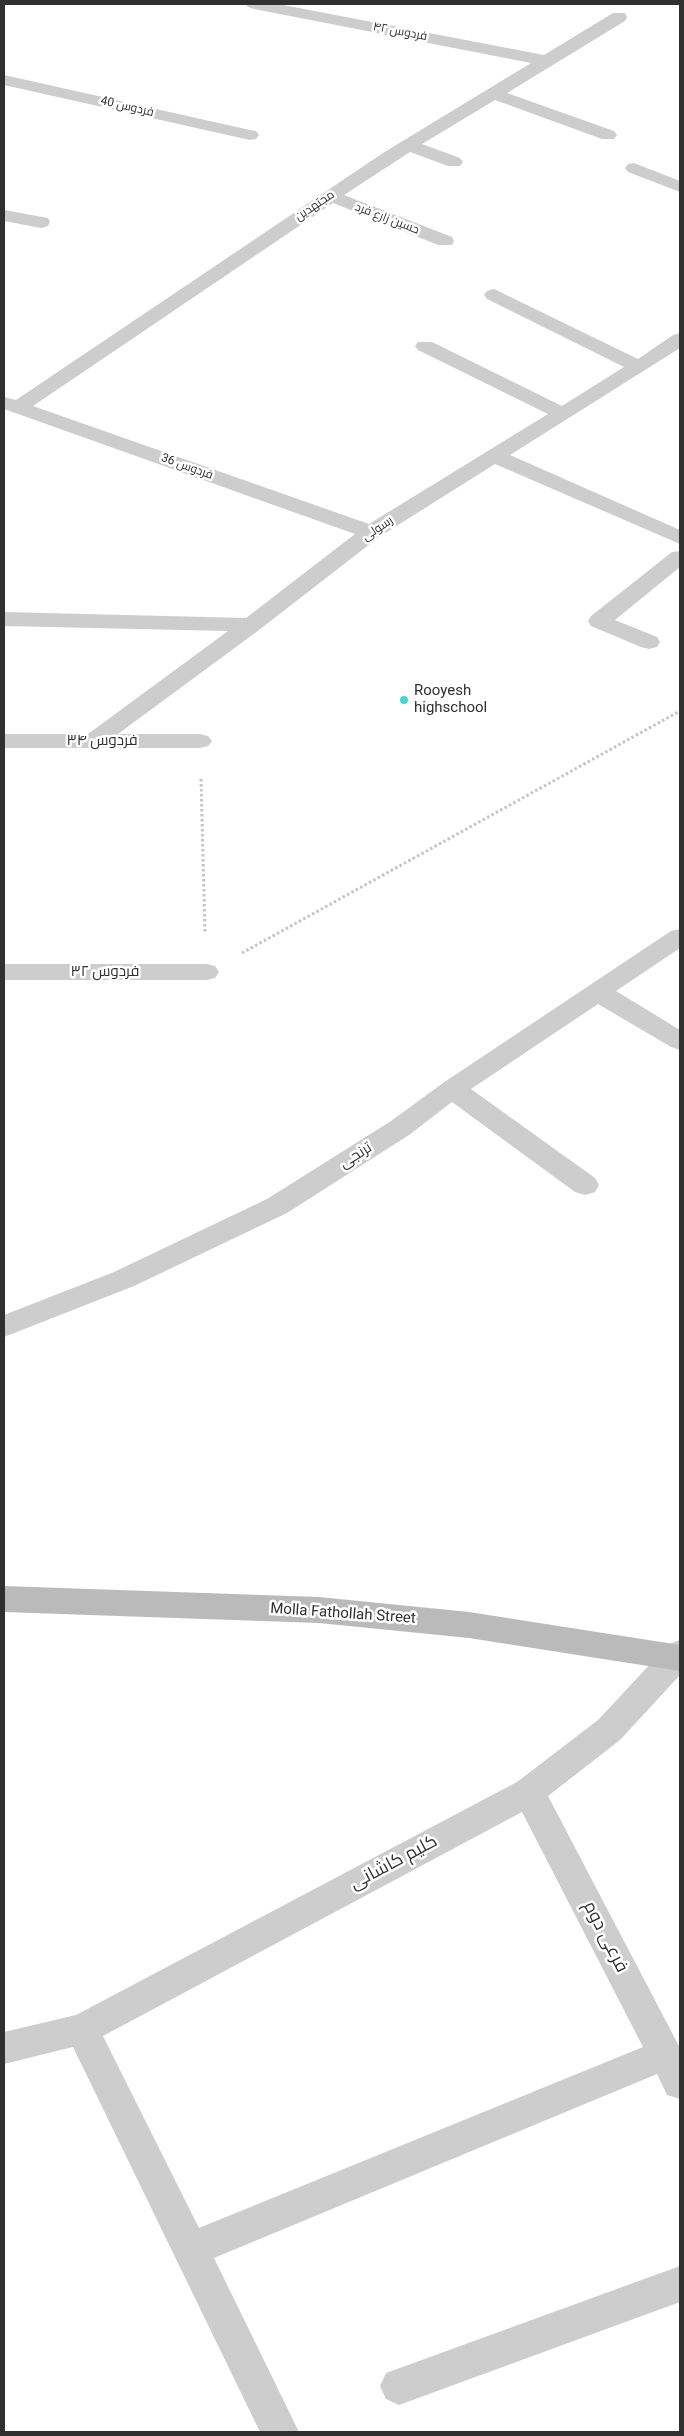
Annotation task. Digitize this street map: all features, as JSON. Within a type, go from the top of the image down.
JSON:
[{"type":"main road","name":"Molla Fathollah Street","points":[[4,1599],[319,1610],[469,1624],[679,1656]]},
{"type":"street","name":"فردوس ۴۲","points":[[254,4],[546,60]]},
{"type":"street","name":"مجتهدین","points":[[11,405],[408,145],[620,17]]},
{"type":"street","name":"فردوس 40","points":[[4,80],[250,135]]},
{"type":"street","points":[[492,93],[608,135]]},
{"type":"street","points":[[408,145],[454,162]]},
{"type":"street","points":[[634,168],[680,187]]},
{"type":"street","name":"حسین‌ زارع‌ فرد","points":[[330,196],[445,241]]},
{"type":"street","points":[[4,216],[41,222]]},
{"type":"street","points":[[494,294],[640,367]]},
{"type":"street","name":"رسولی","points":[[92,742],[251,625],[371,532],[640,367],[680,339]]},
{"type":"street","points":[[425,346],[563,414]]},
{"type":"street","name":"فردوس 36","points":[[11,405],[371,532]]},
{"type":"street","points":[[494,456],[680,538]]},
{"type":"street","points":[[649,642],[599,621],[680,558]]},
{"type":"street","points":[[4,619],[251,625]]},
{"type":"street","name":"فردوس ۳۴","points":[[4,741],[200,741]]},
{"type":"street","name":"ترنجی","points":[[4,1326],[124,1278],[277,1206],[400,1128],[452,1089],[678,940]]},
{"type":"street","name":"فردوس ۳۲","points":[[4,972],[206,972]]},
{"type":"street","points":[[598,992],[680,1041]]},
{"type":"street","points":[[452,1089],[585,1185]]},
{"type":"street","name":"کلیم کاشانی","points":[[4,2048],[82,2029],[529,1792],[609,1730],[679,1656]]},
{"type":"street","name":"فرعی دوم","points":[[529,1792],[673,2068]]},
{"type":"street","points":[[82,2029],[280,2432]]},
{"type":"street","points":[[190,2250],[673,2068]]},
{"type":"street","points":[[398,2386],[680,2284]]},
{"type":"path","points":[[200,741],[206,972],[680,711]]},
{"type":"place","name":"Rooyesh highschool","points":[[404,700]]}]
